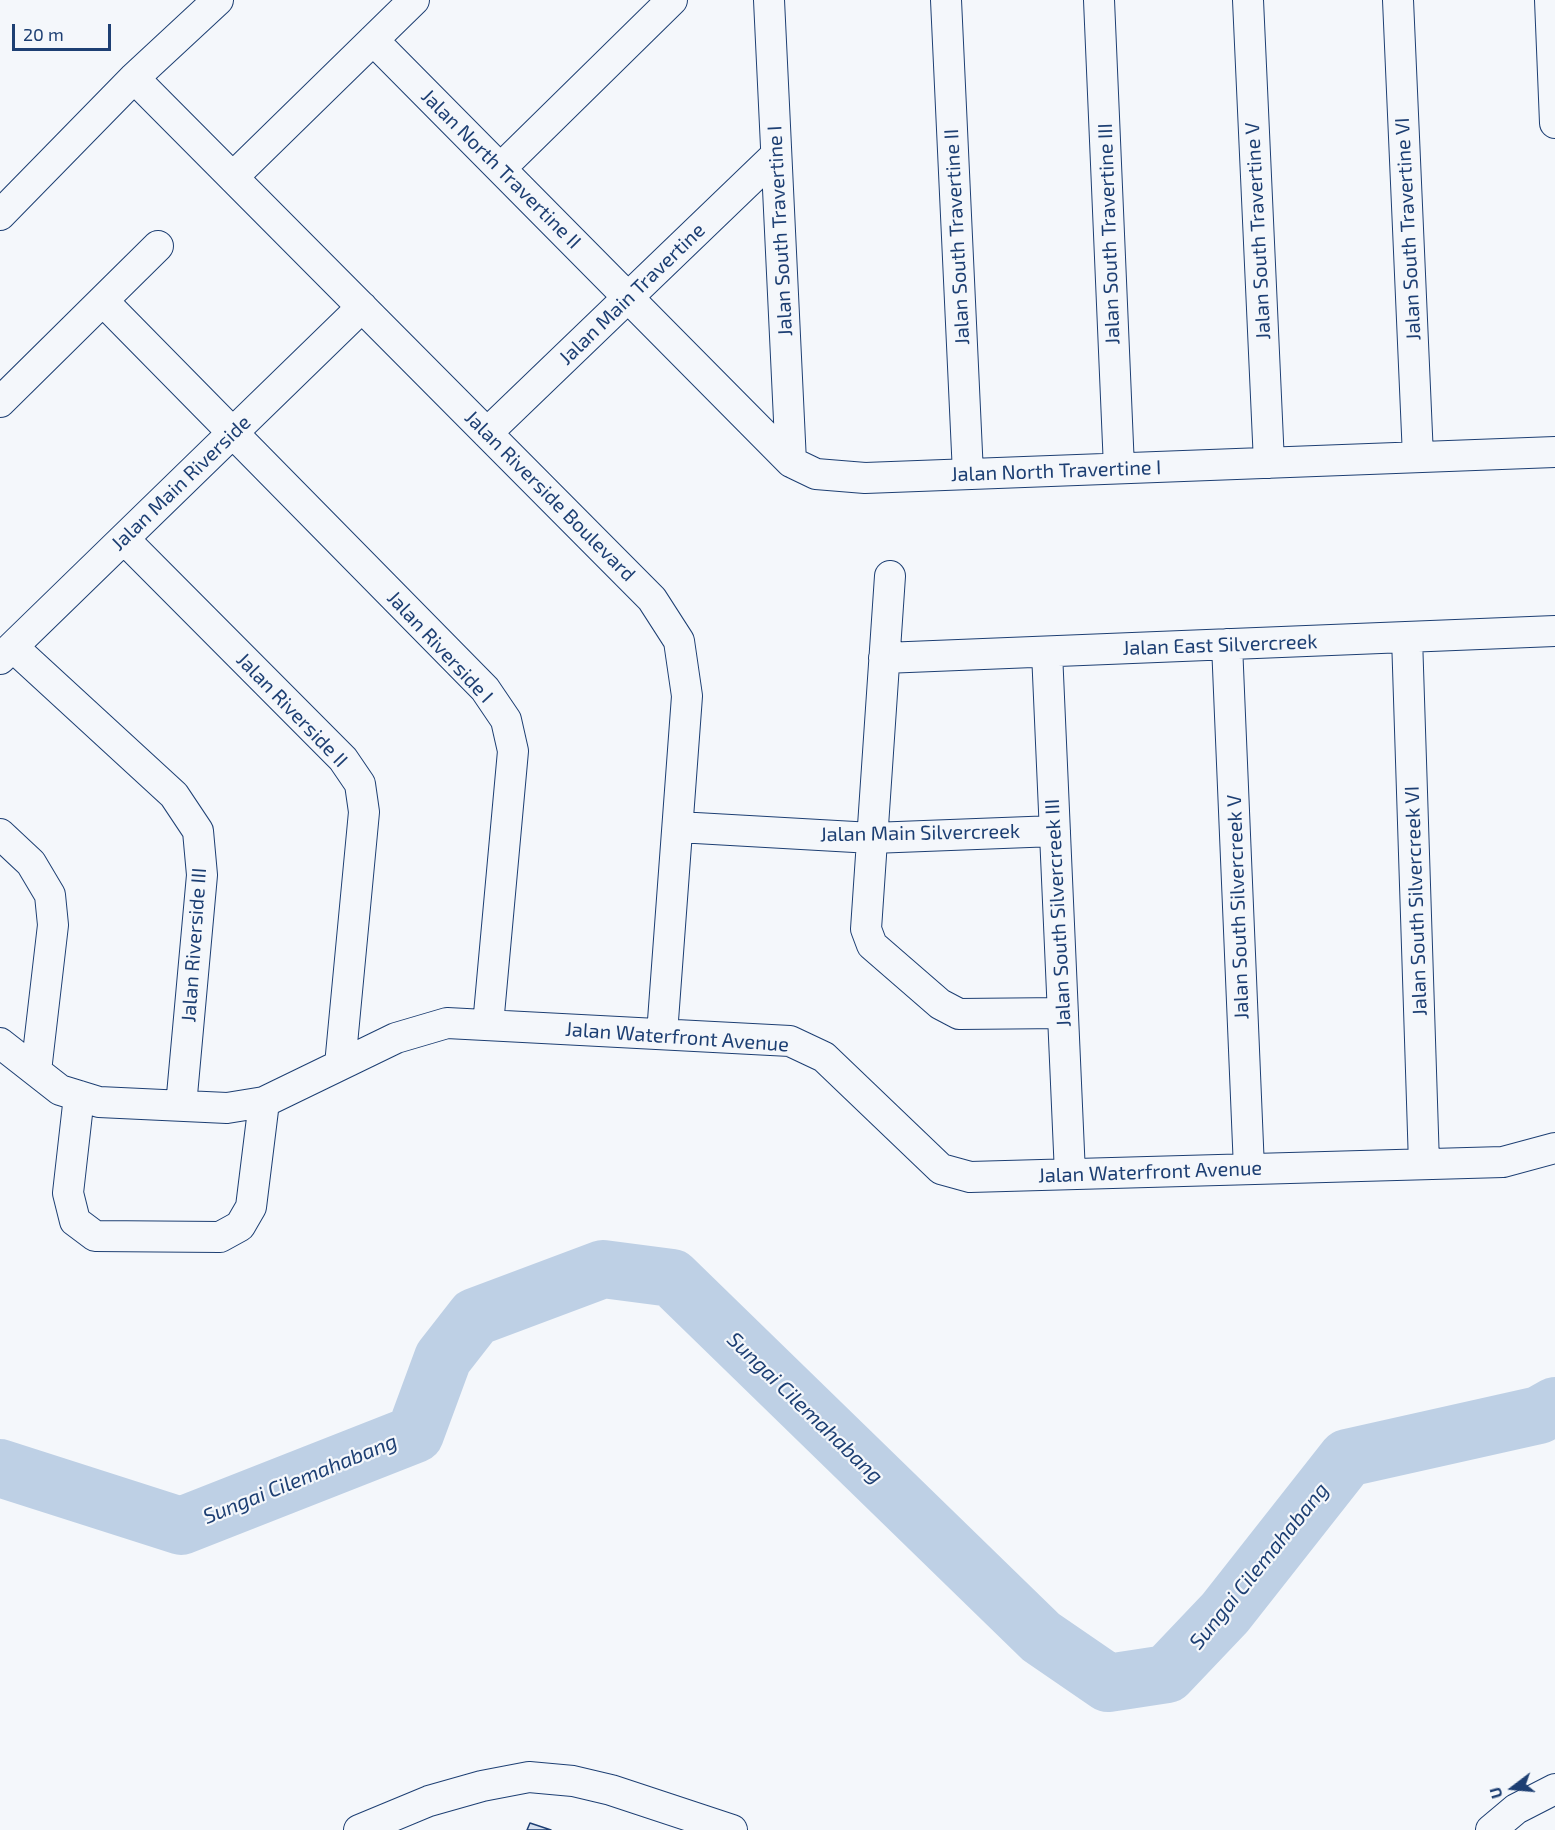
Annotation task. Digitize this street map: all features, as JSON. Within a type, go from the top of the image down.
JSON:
[{"type":"street","points":[[0,215],[134,78],[218,0]]},
{"type":"street","points":[[233,177],[414,0]]},
{"type":"street","points":[[501,168],[672,0]]},
{"type":"street","name":"Jalan South Travertine I","points":[[769,0],[791,462]]},
{"type":"street","name":"Jalan South Travertine II","points":[[946,0],[968,474]]},
{"type":"street","name":"Jalan South Travertine III","points":[[1099,0],[1119,468]]},
{"type":"street","name":"Jalan South Travertine V","points":[[1248,0],[1269,463]]},
{"type":"street","name":"Jalan South Travertine VI","points":[[1398,0],[1418,457]]},
{"type":"street","points":[[1550,0],[1555,123]]},
{"type":"street","name":"Jalan North Travertine II","points":[[373,40],[628,298]]},
{"type":"street","name":"Jalan Riverside Boulevard","points":[[134,78],[652,599],[679,641],[687,696],[662,1034]]},
{"type":"street","name":"Jalan Main Travertine","points":[[487,433],[776,155]]},
{"type":"street","points":[[0,402],[158,246]]},
{"type":"street","name":"Jalan North Travertine I","points":[[628,298],[791,462],[816,474],[865,478],[1555,452]]},
{"type":"street","name":"Jalan Riverside I","points":[[103,301],[484,689],[506,720],[513,752],[488,1025]]},
{"type":"street","name":"Jalan Main Riverside","points":[[7,653],[362,308]]},
{"type":"street","name":"Jalan Riverside II","points":[[124,539],[342,759],[360,784],[364,812],[340,1065]]},
{"type":"street","points":[[890,576],[866,929],[872,945],[940,1004],[959,1014],[1063,1013]]},
{"type":"street","name":"Jalan East Silvercreek","points":[[884,658],[1555,631]]},
{"type":"street","name":"Jalan South Silvercreek VI","points":[[1407,638],[1424,1164]]},
{"type":"street","name":"Jalan South Silvercreek V","points":[[1227,644],[1249,1169]]},
{"type":"street","name":"Jalan South Silvercreek III","points":[[1047,652],[1070,1174]]},
{"type":"street","name":"Jalan Riverside III","points":[[7,653],[174,795],[198,831],[202,874],[181,1106]]},
{"type":"street","name":"Jalan Main Silvercreek","points":[[678,827],[872,838],[1055,831]]},
{"type":"street","points":[[0,834],[31,863],[50,896],[53,925],[36,1071]]},
{"type":"street","name":"Jalan Waterfront Avenue","points":[[0,1043],[60,1090],[99,1102],[227,1108],[264,1102],[396,1038],[447,1023],[790,1041],[824,1057],[941,1169],[970,1177],[1503,1162],[1555,1148]]},
{"type":"street","points":[[79,1096],[68,1193],[75,1221],[95,1236],[220,1237],[240,1226],[251,1207],[264,1102]]},
{"type":"street","points":[[359,1830],[429,1802],[482,1786],[529,1777],[573,1781],[611,1790],[732,1830]]},
{"type":"street","points":[[1491,1830],[1516,1809],[1555,1790]]},
{"type":"building","points":[[530,1823],[551,1830],[527,1830]]},
{"type":"waterway","name":"Sungai Cilemahabang","points":[[0,1468],[181,1526],[415,1434],[443,1358],[475,1317],[603,1269],[672,1278],[1041,1637],[1108,1683],[1167,1674],[1225,1613],[1347,1458],[1539,1415],[1555,1406]]}]
